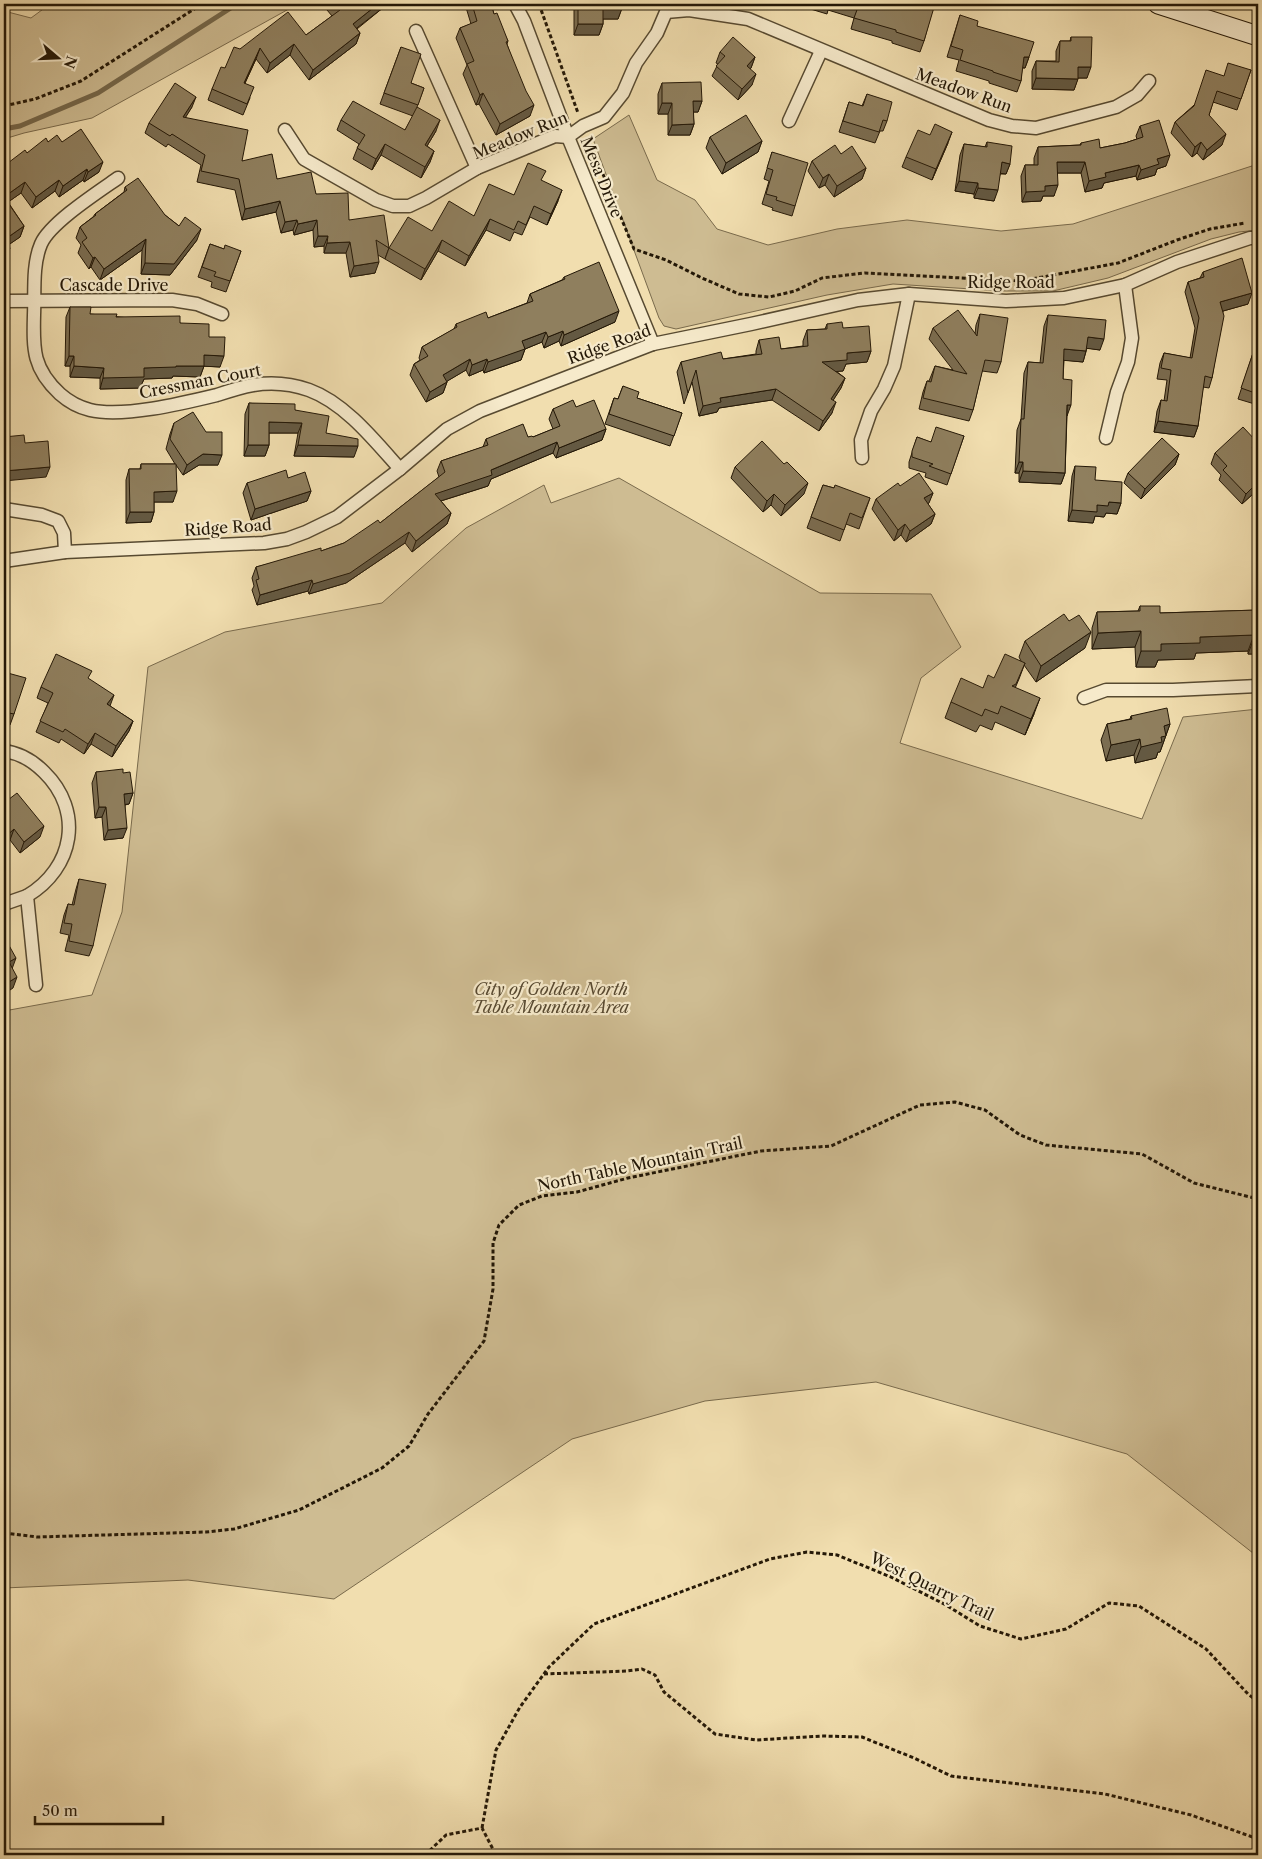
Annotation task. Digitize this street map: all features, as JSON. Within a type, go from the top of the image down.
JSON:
[{"type":"street","name":"Mesa Drive","points":[[515,4],[524,21],[568,137],[653,344]]},
{"type":"street","name":"Mesa Drive","points":[[524,4],[524,21]]},
{"type":"street","points":[[1158,4],[1258,36]]},
{"type":"street","name":"Meadow Run","points":[[284,130],[304,158],[376,200],[393,206],[409,206],[476,168],[555,136],[568,137],[584,126],[604,118],[622,94],[636,63],[657,32],[666,12],[689,10],[748,19],[822,52],[989,120],[1012,126],[1036,128],[1116,107],[1137,95],[1149,81]]},
{"type":"street","points":[[416,31],[476,168]]},
{"type":"street","points":[[789,121],[822,52]]},
{"type":"street","name":"Cressman Court","points":[[118,178],[55,225],[41,242],[36,261],[33,345],[40,370],[54,388],[71,403],[90,410],[116,412],[171,406],[252,385],[280,384],[310,390],[338,405],[380,446],[400,469]]},
{"type":"street","name":"Ridge Road","points":[[4,562],[65,552],[264,543],[287,539],[337,517],[400,469],[447,429],[480,411],[653,344],[858,300],[909,294],[1006,301],[1064,298],[1125,285],[1177,262],[1250,238],[1258,238]]},
{"type":"street","points":[[1106,438],[1117,392],[1128,362],[1132,338],[1125,285]]},
{"type":"street","points":[[862,458],[861,440],[871,411],[884,389],[894,366],[909,294]]},
{"type":"street","name":"Cascade Drive","points":[[4,301],[172,300],[197,304],[222,314]]},
{"type":"street","points":[[4,509],[42,515],[58,521],[64,533],[65,552]]},
{"type":"street","points":[[1084,698],[1106,690],[1173,690],[1258,686]]},
{"type":"street","points":[[4,751],[34,762],[55,782],[66,806],[68,841],[63,858],[50,879],[27,896],[4,904]]},
{"type":"street","points":[[27,896],[36,985]]},
{"type":"path","points":[[4,106],[35,99],[81,81],[202,4]]},
{"type":"path","points":[[539,4],[584,126],[634,249],[666,260],[739,294],[769,297],[795,291],[822,278],[865,273],[1021,281],[1118,264],[1210,229],[1251,222]]},
{"type":"path","name":"North Table Mountain Trail","points":[[4,1533],[38,1537],[206,1532],[234,1529],[299,1510],[382,1468],[409,1446],[428,1414],[484,1341],[493,1289],[492,1243],[499,1226],[519,1205],[542,1196],[577,1192],[628,1178],[761,1151],[831,1146],[920,1105],[955,1102],[985,1110],[1020,1135],[1046,1145],[1142,1154],[1194,1183],[1258,1199]]},
{"type":"path","name":"West Quarry Trail","points":[[482,1828],[496,1750],[520,1706],[549,1667],[594,1624],[770,1559],[807,1552],[837,1555],[891,1577],[946,1605],[980,1626],[1021,1639],[1066,1629],[1109,1603],[1139,1606],[1206,1649],[1248,1694],[1258,1702]]},
{"type":"path","points":[[544,1674],[627,1671],[642,1668],[655,1675],[664,1692],[715,1734],[756,1740],[822,1736],[862,1737],[914,1758],[951,1776],[1105,1794],[1191,1815],[1258,1839]]},
{"type":"path","points":[[425,1855],[446,1835],[482,1828],[496,1855]]},
{"type":"green space","points":[[50,4],[294,4],[287,10],[92,118],[4,139],[4,11],[31,18]]},
{"type":"green space","points":[[629,115],[657,180],[695,200],[717,229],[768,245],[837,229],[907,220],[1001,231],[1073,224],[1258,164],[1258,230],[1239,232],[1211,239],[1108,278],[1053,291],[1003,291],[893,284],[827,295],[676,329],[664,326],[659,318],[593,139]]},
{"type":"green space","name":"City of Golden North Table Mountain Area","points":[[619,478],[820,593],[931,594],[961,647],[921,678],[900,743],[1142,819],[1183,717],[1258,709],[1258,1557],[1127,1454],[876,1382],[705,1401],[572,1439],[334,1599],[188,1580],[4,1588],[4,1011],[92,995],[122,912],[148,667],[225,632],[382,603],[466,528],[544,485],[551,503]]},
{"type":"building","points":[[335,4],[378,4],[353,24],[360,33],[313,70],[294,44],[270,63],[260,48],[244,83],[254,87],[247,104],[212,89],[221,67],[225,68],[234,47],[240,49],[288,12],[306,35],[340,10]]},
{"type":"building","points":[[472,4],[491,4],[494,14],[497,13],[508,41],[506,42],[526,91],[534,105],[500,124],[483,93],[480,95],[467,64],[474,61],[460,28],[477,21]]},
{"type":"building","points":[[578,4],[622,4],[622,8],[603,8],[603,24],[578,24]]},
{"type":"building","points":[[847,4],[935,4],[924,41],[896,32],[896,30],[854,18],[858,7]]},
{"type":"building","points":[[960,15],[978,21],[977,26],[1034,42],[1029,57],[1024,57],[1021,81],[960,60],[963,50],[951,46]]},
{"type":"building","points":[[733,37],[755,57],[747,66],[756,74],[742,89],[716,66],[725,56],[720,52]]},
{"type":"building","points":[[1071,37],[1092,37],[1091,67],[1078,67],[1078,79],[1036,78],[1036,61],[1059,62],[1060,41],[1071,41]]},
{"type":"building","points":[[401,47],[421,54],[411,83],[424,88],[418,105],[384,93]]},
{"type":"building","points":[[1228,63],[1251,70],[1241,99],[1217,91],[1209,115],[1226,134],[1207,150],[1201,142],[1195,147],[1175,122],[1194,106],[1206,70],[1224,76]]},
{"type":"building","points":[[701,82],[702,101],[693,101],[694,124],[672,125],[672,103],[662,103],[662,83]]},
{"type":"building","points":[[175,83],[196,97],[183,117],[248,130],[242,161],[272,154],[277,179],[311,172],[316,194],[348,193],[349,220],[384,215],[389,248],[376,240],[379,262],[354,266],[350,242],[327,243],[328,236],[318,236],[317,220],[298,224],[297,220],[285,222],[280,201],[245,209],[239,179],[201,171],[205,155],[172,134],[170,136],[149,123]]},
{"type":"building","points":[[867,94],[892,102],[887,121],[883,120],[879,132],[843,121],[849,102],[863,106]]},
{"type":"building","points":[[353,101],[405,130],[417,107],[440,120],[425,145],[434,151],[425,167],[385,144],[376,159],[357,148],[365,135],[341,120]]},
{"type":"building","points":[[746,115],[762,141],[726,163],[710,137]]},
{"type":"building","points":[[1159,120],[1170,155],[1157,159],[1159,164],[1141,170],[1139,165],[1105,173],[1106,177],[1089,181],[1085,162],[1057,162],[1058,185],[1045,186],[1045,191],[1026,192],[1025,165],[1038,165],[1038,147],[1081,145],[1081,143],[1099,139],[1100,148],[1125,143],[1143,137],[1140,126]]},
{"type":"building","points":[[935,124],[952,132],[936,169],[906,157],[918,130],[930,135]]},
{"type":"building","points":[[81,129],[103,162],[88,172],[87,169],[63,186],[59,180],[36,197],[25,182],[4,197],[4,166],[25,150],[27,153],[46,138],[48,142],[57,135],[62,142]]},
{"type":"building","points":[[987,142],[1012,146],[1010,164],[1002,162],[998,190],[978,188],[978,183],[959,181],[964,144],[987,147]]},
{"type":"building","points":[[835,145],[841,154],[852,146],[866,168],[837,186],[829,174],[823,178],[812,161]]},
{"type":"building","points":[[772,152],[808,163],[795,206],[776,200],[777,197],[766,194],[773,170],[767,168]]},
{"type":"building","points":[[528,163],[546,171],[541,180],[562,190],[551,214],[534,206],[526,225],[518,221],[514,230],[490,219],[469,256],[442,240],[425,269],[389,248],[408,217],[432,231],[449,201],[474,216],[489,184],[514,195]]},
{"type":"building","points":[[138,178],[165,215],[179,226],[185,217],[201,229],[174,264],[145,263],[146,239],[104,269],[95,257],[93,258],[82,242],[87,238],[80,227],[127,190],[125,187]]},
{"type":"building","points":[[4,197],[24,226],[4,240]]},
{"type":"building","points":[[4,240],[10,248],[4,252]]},
{"type":"building","points":[[210,244],[224,249],[225,245],[241,251],[230,281],[214,276],[216,272],[202,267]]},
{"type":"building","points":[[1242,258],[1252,293],[1220,302],[1224,316],[1212,378],[1205,376],[1198,426],[1158,421],[1161,400],[1167,401],[1171,370],[1161,368],[1164,353],[1192,358],[1199,318],[1188,282],[1204,277],[1203,272]]},
{"type":"building","points":[[599,262],[619,311],[564,335],[563,331],[548,337],[546,332],[522,341],[525,349],[488,362],[487,359],[472,365],[470,359],[443,375],[447,382],[430,392],[414,364],[428,356],[422,347],[457,327],[456,324],[486,312],[488,318],[533,301],[530,294]]},
{"type":"building","points":[[70,307],[91,307],[90,314],[117,314],[116,317],[180,316],[180,323],[209,324],[209,337],[225,337],[224,356],[204,355],[204,366],[144,368],[144,377],[103,378],[104,368],[74,366],[74,356],[69,356]]},
{"type":"building","points":[[958,310],[977,336],[980,314],[1008,318],[1001,362],[985,360],[973,410],[923,398],[927,381],[931,382],[935,366],[967,374],[933,328]]},
{"type":"building","points":[[1048,315],[1106,320],[1104,339],[1088,337],[1086,351],[1064,349],[1063,379],[1072,380],[1071,405],[1067,405],[1065,473],[1023,471],[1023,462],[1019,462],[1021,419],[1024,419],[1028,362],[1043,363]]},
{"type":"building","points":[[842,322],[843,328],[869,326],[871,351],[847,353],[847,360],[822,362],[845,378],[831,399],[836,402],[823,421],[776,389],[720,398],[721,402],[703,406],[696,370],[688,393],[681,362],[721,352],[723,359],[762,354],[759,340],[779,337],[781,349],[808,346],[807,330],[827,329],[827,324]]},
{"type":"building","points":[[1258,346],[1258,394],[1241,388],[1254,350],[1256,351]]},
{"type":"building","points":[[623,386],[639,392],[637,398],[682,413],[674,436],[609,414],[614,398],[618,399]]},
{"type":"building","points":[[573,400],[576,407],[594,400],[606,429],[559,448],[557,442],[491,470],[492,475],[435,494],[451,513],[416,541],[409,532],[350,573],[313,584],[312,580],[260,595],[256,580],[259,579],[256,567],[321,548],[321,551],[344,543],[378,520],[380,523],[445,472],[441,461],[488,445],[486,439],[523,424],[528,437],[533,437],[560,426],[553,409]]},
{"type":"building","points":[[249,403],[295,404],[295,410],[329,416],[326,433],[358,439],[358,446],[298,445],[302,423],[269,422],[269,445],[248,445]]},
{"type":"building","points":[[193,412],[206,432],[222,432],[222,455],[203,454],[187,465],[170,439],[174,423]]},
{"type":"building","points":[[936,427],[964,436],[951,474],[929,466],[933,464],[912,457],[917,437],[931,442]]},
{"type":"building","points":[[1243,427],[1257,442],[1252,447],[1258,454],[1258,482],[1246,494],[1223,470],[1227,466],[1215,453]]},
{"type":"building","points":[[24,435],[25,443],[48,441],[50,467],[4,471],[4,437]]},
{"type":"building","points":[[1162,438],[1179,454],[1145,489],[1128,473]]},
{"type":"building","points":[[762,441],[784,464],[787,462],[808,483],[785,505],[774,494],[767,501],[735,467]]},
{"type":"building","points":[[141,464],[176,464],[177,491],[154,492],[154,512],[130,512],[129,469],[141,469]]},
{"type":"building","points":[[1075,466],[1096,467],[1095,480],[1122,482],[1121,503],[1109,502],[1108,506],[1097,505],[1097,512],[1072,510]]},
{"type":"building","points":[[286,470],[288,478],[305,472],[311,491],[255,509],[247,483]]},
{"type":"building","points":[[919,473],[933,493],[924,498],[935,514],[910,531],[905,524],[898,530],[876,499],[898,483],[900,486]]},
{"type":"building","points":[[823,485],[834,488],[835,485],[870,498],[862,518],[850,513],[844,530],[811,517]]},
{"type":"building","points":[[1140,606],[1160,606],[1160,613],[1258,610],[1258,638],[1254,638],[1254,635],[1200,637],[1200,643],[1161,644],[1161,651],[1141,651],[1141,631],[1098,633],[1097,612],[1140,611]]},
{"type":"building","points":[[1064,614],[1069,621],[1079,615],[1091,632],[1041,666],[1025,641]]},
{"type":"building","points":[[56,654],[92,671],[88,678],[114,695],[107,704],[133,721],[116,746],[95,733],[88,744],[65,729],[63,732],[40,721],[53,693],[41,687]]},
{"type":"building","points":[[1005,654],[1025,663],[1016,684],[1012,686],[1040,698],[1031,719],[1001,706],[998,714],[985,709],[982,716],[951,702],[961,678],[983,688],[988,675],[994,678]]},
{"type":"building","points":[[4,672],[26,678],[14,714],[4,712]]},
{"type":"building","points":[[1167,708],[1170,724],[1164,726],[1166,736],[1161,737],[1162,742],[1141,747],[1140,739],[1111,745],[1107,724],[1132,719],[1131,716]]},
{"type":"building","points":[[123,769],[123,773],[130,772],[133,793],[124,794],[127,828],[108,830],[106,807],[99,807],[96,772]]},
{"type":"building","points":[[17,793],[44,826],[24,842],[14,829],[4,838],[4,803]]},
{"type":"building","points":[[79,879],[106,884],[93,946],[69,941],[72,924],[64,923],[68,904],[74,905]]},
{"type":"building","points":[[6,940],[16,958],[9,962],[17,977],[4,985],[4,941]]},
{"type":"waterway","points":[[4,129],[20,126],[98,93],[237,4]]}]
